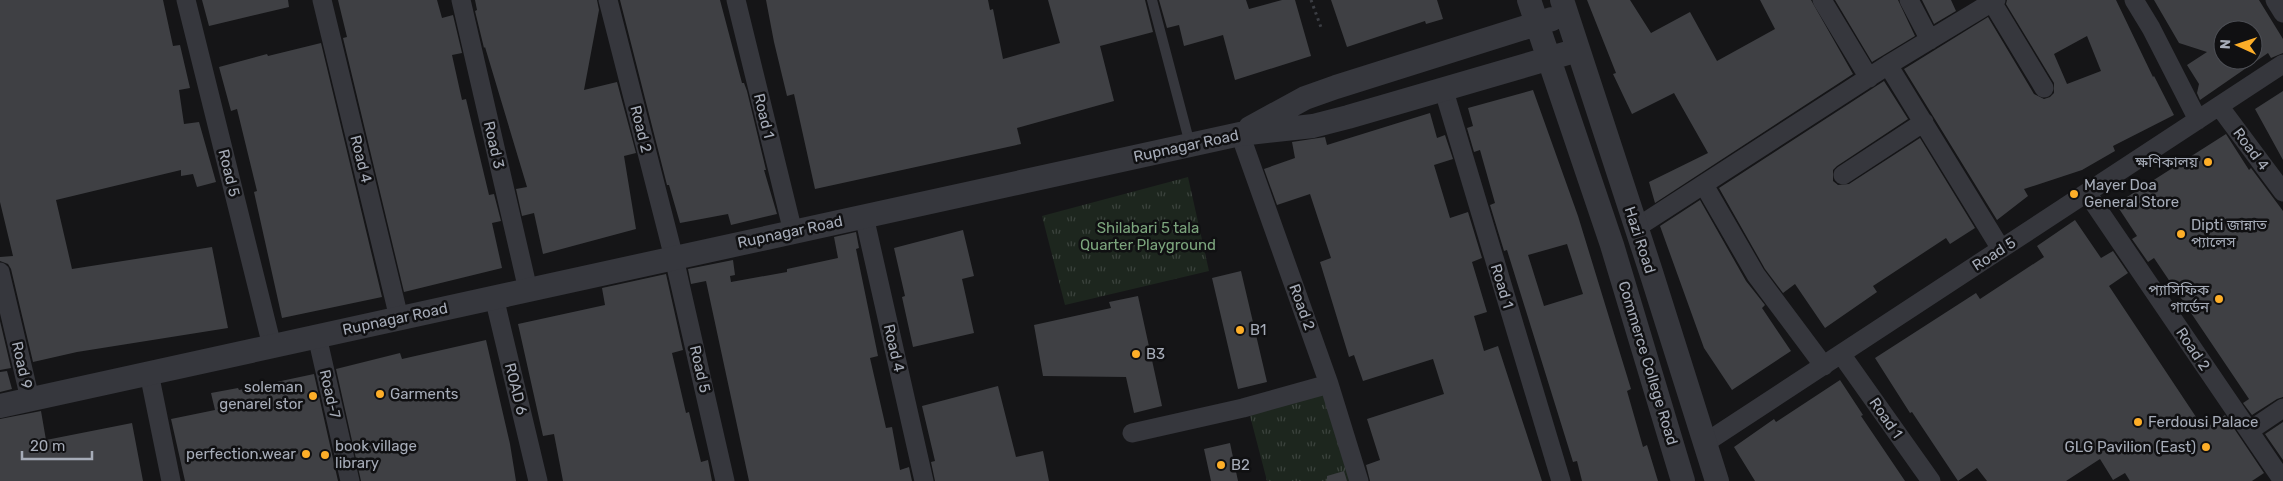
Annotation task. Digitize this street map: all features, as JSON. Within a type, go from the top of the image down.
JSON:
[{"type":"street","name":"Road 5","points":[[186,0],[272,346]]},
{"type":"street","name":"Road 4","points":[[322,0],[399,318]]},
{"type":"street","name":"Road 3","points":[[461,0],[528,290]]},
{"type":"street","name":"Road 2","points":[[608,0],[674,258]]},
{"type":"street","name":"Road 1","points":[[736,0],[793,232]]},
{"type":"street","name":"Commerce College Road","points":[[1529,0],[1612,244],[1683,481]]},
{"type":"street","points":[[1822,0],[1869,78]]},
{"type":"street","points":[[1909,0],[1930,40]]},
{"type":"street","points":[[2134,0],[2151,28],[2198,120]]},
{"type":"street","points":[[2275,0],[2283,13]]},
{"type":"street","points":[[1636,228],[1888,65],[1994,1],[2044,88]]},
{"type":"street","points":[[1240,134],[1305,98],[1538,24],[1564,7]]},
{"type":"street","name":"Hazi Road","points":[[1564,7],[1716,481]]},
{"type":"street","name":"Rupnagar Road","points":[[0,406],[1190,144],[1240,134],[1313,126],[1444,91],[1578,50]]},
{"type":"street","name":"Road 5","points":[[1705,444],[2283,64]]},
{"type":"street","points":[[1888,65],[2001,249]]},
{"type":"street","name":"Road 1","points":[[1444,91],[1561,481]]},
{"type":"street","name":"Road 4","points":[[2219,106],[2283,192]]},
{"type":"street","points":[[1843,176],[1924,122]]},
{"type":"street","name":"Road 2","points":[[1240,134],[1329,384],[1359,481]]},
{"type":"street","points":[[1704,185],[1756,274],[1824,366]]},
{"type":"street","name":"Road 2","points":[[2087,193],[2283,481]]},
{"type":"street","name":"Road 4","points":[[864,216],[924,481]]},
{"type":"street","name":"Road 5","points":[[674,258],[725,481]]},
{"type":"street","name":"Road 9","points":[[0,272],[30,399]]},
{"type":"street","name":"ROAD 6","points":[[494,297],[538,481]]},
{"type":"street","name":"Road-7","points":[[317,336],[350,481]]},
{"type":"street","name":"Road 1","points":[[1842,354],[1931,481]]},
{"type":"street","points":[[150,373],[171,481]]},
{"type":"street","points":[[1132,433],[1244,408],[1329,384]]},
{"type":"street","points":[[2249,431],[2283,408]]},
{"type":"lane","points":[[1152,0],[1190,144]]},
{"type":"path","points":[[1311,0],[1322,30]]},
{"type":"green space","name":"Shilabari 5 tala Quarter Playground","points":[[1188,177],[1209,271],[1065,305],[1042,216]]},
{"type":"green space","points":[[1325,389],[1352,481],[1267,481],[1249,412]]},
{"type":"building","points":[[0,0],[163,0],[173,46],[180,45],[190,88],[179,90],[184,124],[199,122],[216,182],[197,187],[193,174],[181,176],[181,170],[56,200],[72,269],[212,247],[228,328],[77,352],[33,362],[11,269],[8,264],[0,261],[0,257],[13,256],[0,202]]},
{"type":"building","points":[[202,0],[288,0],[289,7],[209,26]]},
{"type":"building","points":[[338,0],[437,0],[442,18],[453,15],[462,53],[452,55],[462,100],[466,99],[489,195],[494,194],[501,221],[492,223],[502,268],[404,292],[343,38],[347,37]]},
{"type":"building","points":[[475,0],[597,0],[599,10],[584,90],[617,82],[636,153],[624,156],[636,229],[543,254],[534,213],[522,216],[516,189],[527,187],[484,48],[475,11],[477,10]]},
{"type":"building","points":[[620,0],[720,0],[742,83],[744,83],[747,91],[766,170],[764,170],[777,214],[731,225],[728,214],[680,223],[669,185],[667,185]]},
{"type":"building","points":[[766,0],[988,0],[990,10],[993,9],[1003,59],[1060,43],[1048,0],[1145,0],[1153,32],[1100,46],[1114,101],[1017,128],[1021,144],[815,189],[794,94],[787,96]]},
{"type":"building","points":[[1159,0],[1246,0],[1249,9],[1282,0],[1295,0],[1311,56],[1235,80],[1223,35],[1184,46],[1179,25],[1167,28]]},
{"type":"building","points":[[1331,0],[1437,0],[1443,19],[1426,24],[1425,21],[1347,47]]},
{"type":"building","points":[[1587,0],[1630,0],[1651,33],[1690,12],[1717,61],[1775,29],[1760,0],[1811,0],[1853,74],[1655,203],[1649,182],[1708,153],[1674,93],[1632,114],[1613,74],[1616,73]]},
{"type":"building","points":[[1835,0],[1898,0],[1915,36],[1872,62]]},
{"type":"building","points":[[1922,0],[1951,0],[1956,11],[1934,24]]},
{"type":"building","points":[[2007,0],[2116,0],[2153,77],[2174,115],[2113,146],[2115,151],[2082,170],[2024,189],[2028,196],[1997,220],[1904,69],[1988,17],[2034,94],[2044,99],[2050,97],[2054,93],[2054,83],[2006,4]],"holes":[[[2087,36],[2101,71],[2067,84],[2054,54]]]},
{"type":"building","points":[[2154,0],[2259,0],[2283,39],[2283,53],[2271,58],[2268,53],[2263,56],[2263,20],[2213,20],[2213,70],[2243,70],[2200,100],[2197,93],[2199,84],[2187,65],[2207,52],[2179,43]]},
{"type":"building","points":[[321,43],[382,297],[282,318],[254,192],[257,191],[237,109],[231,111],[219,67],[267,54],[268,56]]},
{"type":"building","points":[[1884,81],[1908,119],[1837,166],[1833,170],[1833,181],[1838,185],[1849,184],[1920,138],[1975,228],[1950,244],[1946,238],[1873,286],[1877,292],[1825,328],[1795,284],[1783,293],[1765,269],[1719,188]]},
{"type":"building","points":[[1533,90],[1578,216],[1631,389],[1627,391],[1643,447],[1647,445],[1658,481],[1582,481],[1577,461],[1573,462],[1507,250],[1504,251],[1490,205],[1495,203],[1480,150],[1474,152],[1467,128],[1473,126],[1468,108]],"holes":[[[1567,244],[1583,294],[1544,306],[1528,255]]]},
{"type":"building","points":[[2283,91],[2283,160],[2255,109]]},
{"type":"building","points":[[1430,113],[1437,138],[1445,135],[1453,159],[1434,165],[1450,218],[1468,212],[1482,258],[1472,262],[1487,312],[1474,316],[1484,351],[1498,346],[1542,481],[1370,481],[1366,465],[1380,460],[1367,419],[1444,394],[1433,359],[1363,381],[1354,355],[1349,357],[1320,262],[1331,258],[1310,194],[1277,205],[1264,169],[1295,158],[1292,142],[1325,137],[1327,145]]},
{"type":"building","points":[[2226,134],[2249,170],[2251,168],[2283,211],[2283,397],[2252,415],[2243,403],[2249,399],[2154,258],[2148,262],[2132,239],[2137,236],[2116,204]]},
{"type":"building","points":[[1700,200],[1746,281],[1765,305],[1762,308],[1791,351],[1732,390],[1704,348],[1660,226]]},
{"type":"building","points":[[2075,220],[2101,258],[2113,251],[2128,273],[2109,286],[2204,429],[2225,415],[2264,473],[2252,481],[2130,481],[2125,473],[2113,480],[2100,459],[2066,481],[1987,481],[1977,468],[1958,481],[1912,412],[1910,413],[1875,358],[1976,293],[1980,299],[2044,257],[2037,246]]},
{"type":"building","points":[[963,230],[974,276],[962,279],[974,333],[913,347],[902,297],[905,296],[894,248]]},
{"type":"building","points":[[856,232],[859,248],[856,249],[878,356],[870,358],[886,428],[892,427],[900,470],[909,467],[912,481],[749,481],[706,281],[691,284],[688,269],[733,260],[735,275],[730,276],[731,282],[787,272],[787,269],[838,258],[834,237]]},
{"type":"building","name":"B1","points":[[1241,271],[1267,382],[1238,389],[1212,278]]},
{"type":"building","points":[[666,274],[683,350],[672,353],[686,413],[689,412],[701,462],[708,460],[712,481],[563,481],[554,434],[543,436],[518,324],[605,305],[602,288]]},
{"type":"building","points":[[1138,296],[1162,406],[1134,413],[1126,377],[1043,376],[1034,325],[1111,308],[1109,302]]},
{"type":"building","points":[[0,321],[11,368],[0,370]]},
{"type":"building","points":[[486,340],[510,444],[516,481],[361,481],[336,369],[400,353],[402,359]]},
{"type":"building","points":[[7,371],[12,389],[0,392],[0,372]]},
{"type":"building","points":[[314,374],[338,481],[185,481],[171,419],[215,410],[211,393],[238,388],[239,390]]},
{"type":"building","points":[[1840,380],[1863,415],[1861,416],[1905,481],[1755,481],[1734,447],[1774,419],[1776,422]]},
{"type":"building","points":[[998,386],[1016,457],[1043,451],[1049,481],[935,481],[931,462],[935,461],[922,406]]},
{"type":"building","points":[[41,411],[46,440],[132,423],[143,481],[0,481],[0,419]]},
{"type":"building","points":[[2283,422],[2283,460],[2265,434]]},
{"type":"building","name":"B2","points":[[1230,443],[1238,481],[1211,481],[1204,449]]},
{"type":"building","points":[[1344,471],[1347,481],[1327,481],[1327,476]]},
{"type":"place","name":"ক্ষণিকালয়","points":[[2208,162]]},
{"type":"place","name":"Mayer Doa General Store","points":[[2074,194]]},
{"type":"place","name":"Dipti জান্নাত প্যালেস","points":[[2181,234]]},
{"type":"place","name":"প্যাসিফিক গার্ডেন","points":[[2219,299]]},
{"type":"place","name":"B1","points":[[1240,330]]},
{"type":"place","name":"B3","points":[[1136,354]]},
{"type":"place","name":"Garments","points":[[380,394]]},
{"type":"place","name":"soleman genarel stor","points":[[313,396]]},
{"type":"place","name":"Ferdousi Palace","points":[[2138,422]]},
{"type":"place","name":"GLG Pavilion (East)","points":[[2206,447]]},
{"type":"place","name":"perfection.wear","points":[[306,454]]},
{"type":"place","name":"book village library","points":[[325,455]]},
{"type":"place","name":"B2","points":[[1221,465]]}]
